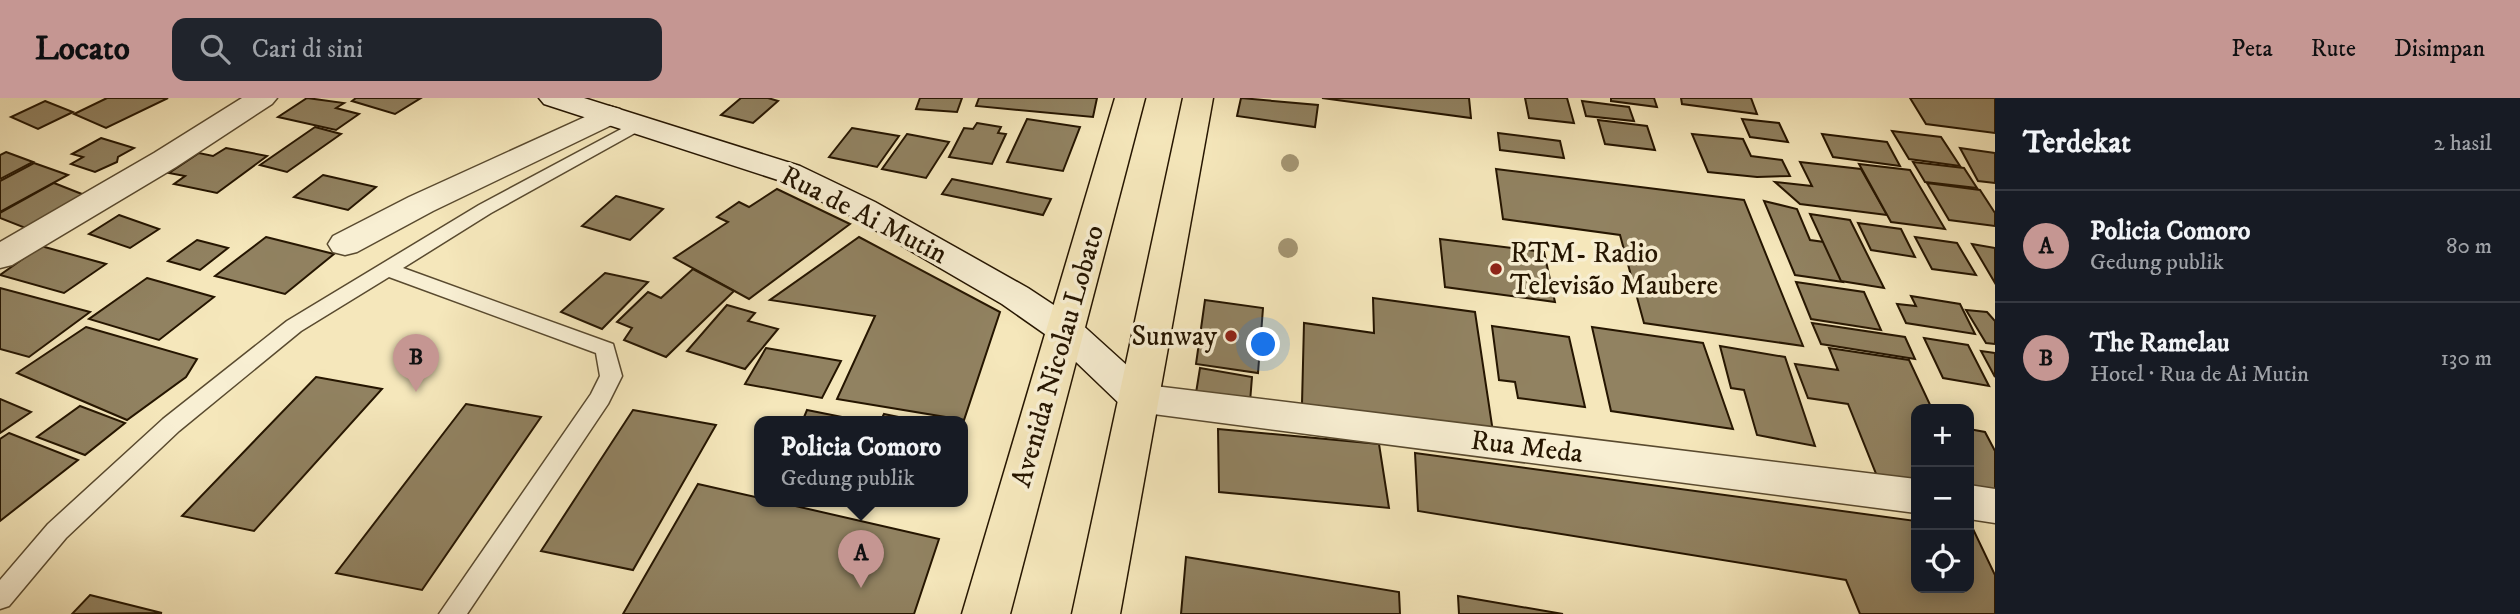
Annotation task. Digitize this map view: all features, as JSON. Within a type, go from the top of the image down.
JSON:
[{"type":"main road","name":"Avenida Nicolau Lobato","points":[[986,614],[1130,98]]},
{"type":"main road","points":[[1096,614],[1198,98]]},
{"type":"street","points":[[0,257],[165,160],[262,98]]},
{"type":"street","name":"Rua de Ai Mutin","points":[[554,98],[789,173],[863,209],[1015,296],[1065,330],[1138,398]]},
{"type":"street","points":[[345,244],[421,204],[623,120]]},
{"type":"street","name":"Rua Meda","points":[[1138,398],[1911,495]]},
{"type":"street","points":[[1974,503],[1995,506]]},
{"type":"lane","points":[[0,598],[57,531],[171,425],[294,326],[485,209],[623,120]]},
{"type":"lane","points":[[387,269],[606,349],[611,376],[600,398],[452,614]]},
{"type":"building","points":[[107,98],[168,98],[106,128],[74,114]]},
{"type":"building","points":[[307,98],[344,103],[336,108],[359,114],[336,130],[278,117]]},
{"type":"building","points":[[356,98],[421,98],[395,114],[352,101]]},
{"type":"building","points":[[741,98],[768,98],[778,101],[753,123],[721,115]]},
{"type":"building","points":[[920,98],[962,98],[957,112],[916,109]]},
{"type":"building","points":[[979,98],[1097,98],[1093,117],[976,106]]},
{"type":"building","points":[[1241,98],[1318,105],[1315,127],[1237,116]]},
{"type":"building","points":[[1322,98],[1469,98],[1471,118]]},
{"type":"building","points":[[1525,98],[1567,98],[1574,123],[1529,118]]},
{"type":"building","points":[[1611,98],[1654,98],[1657,107],[1611,101]]},
{"type":"building","points":[[1681,98],[1751,98],[1757,114],[1682,104]]},
{"type":"building","points":[[1910,98],[1995,98],[1995,133],[1926,124]]},
{"type":"building","points":[[45,101],[73,112],[38,129],[11,117]]},
{"type":"building","points":[[1582,101],[1629,107],[1634,121],[1586,116]]},
{"type":"building","points":[[1027,119],[1080,127],[1063,171],[1007,162]]},
{"type":"building","points":[[1742,119],[1779,123],[1788,142],[1750,137]]},
{"type":"building","points":[[1598,120],[1647,126],[1655,150],[1605,144]]},
{"type":"building","points":[[977,123],[1001,127],[998,133],[1006,134],[992,164],[949,157],[964,128],[973,129]]},
{"type":"building","points":[[315,127],[341,134],[287,172],[260,165]]},
{"type":"building","points":[[852,128],[899,136],[877,167],[829,157]]},
{"type":"building","points":[[1892,131],[1941,137],[1960,166],[1909,159]]},
{"type":"building","points":[[1498,133],[1560,141],[1564,158],[1500,150]]},
{"type":"building","points":[[907,134],[949,142],[926,178],[882,169]]},
{"type":"building","points":[[1692,134],[1743,139],[1751,156],[1782,160],[1790,176],[1757,177],[1708,172]]},
{"type":"building","points":[[1822,134],[1887,142],[1900,166],[1833,157]]},
{"type":"building","points":[[101,138],[134,148],[118,157],[117,162],[95,172],[71,164],[83,157],[72,154]]},
{"type":"building","points":[[226,148],[267,156],[217,193],[174,184],[185,176],[169,173],[199,153],[213,156]]},
{"type":"building","points":[[1960,148],[1995,153],[1995,183],[1978,181]]},
{"type":"building","points":[[6,152],[33,162],[0,179],[0,155]]},
{"type":"building","points":[[1800,162],[1861,169],[1887,215],[1800,204],[1775,182],[1812,186]]},
{"type":"building","points":[[1913,162],[1964,168],[1977,188],[1925,182]]},
{"type":"building","points":[[34,163],[68,175],[0,212],[0,181]]},
{"type":"building","points":[[1859,164],[1910,170],[1945,229],[1891,222]]},
{"type":"building","points":[[1496,169],[1744,200],[1803,346],[1644,323],[1620,235],[1503,219]]},
{"type":"building","points":[[323,175],[376,187],[348,210],[294,197]]},
{"type":"building","points":[[952,179],[1051,199],[1043,215],[942,194]]},
{"type":"building","points":[[54,183],[92,198],[33,231],[0,218],[0,213]]},
{"type":"building","points":[[1927,183],[1980,190],[1995,213],[1995,226],[1949,220]]},
{"type":"building","points":[[777,189],[850,224],[749,299],[674,258],[728,222],[717,217],[739,202],[749,207]]},
{"type":"building","points":[[616,196],[663,209],[630,240],[582,226]]},
{"type":"building","points":[[1764,201],[1797,209],[1810,240],[1824,242],[1843,282],[1795,275]]},
{"type":"building","points":[[1810,214],[1850,220],[1884,288],[1841,281]]},
{"type":"building","points":[[119,215],[159,229],[130,248],[89,234]]},
{"type":"building","points":[[1858,223],[1901,229],[1915,257],[1871,250]]},
{"type":"building","points":[[266,237],[334,254],[285,294],[215,276]]},
{"type":"building","points":[[859,237],[1000,312],[965,416],[940,416],[837,399],[875,316],[770,300]]},
{"type":"building","points":[[1915,237],[1957,243],[1976,275],[1932,269]]},
{"type":"building","name":"RTM- Radio Televisão Maubere","points":[[1440,239],[1544,252],[1555,302],[1445,287]]},
{"type":"building","points":[[197,240],[228,248],[200,270],[168,261]]},
{"type":"building","points":[[1972,244],[1995,248],[1995,283]]},
{"type":"building","points":[[41,246],[106,264],[64,293],[0,275]]},
{"type":"building","points":[[693,269],[734,291],[666,357],[624,340],[632,328],[617,322],[648,292],[661,298]]},
{"type":"building","points":[[605,273],[648,282],[602,329],[561,312]]},
{"type":"building","points":[[147,278],[214,297],[159,340],[89,319]]},
{"type":"building","points":[[1796,282],[1864,292],[1881,330],[1811,319]]},
{"type":"building","points":[[0,288],[90,312],[29,357],[0,349]]},
{"type":"building","points":[[1911,296],[1960,304],[1975,334],[1906,323],[1897,304],[1916,306]]},
{"type":"building","points":[[1373,298],[1475,312],[1493,432],[1302,404],[1304,323],[1374,333]]},
{"type":"building","name":"Sunway","points":[[1205,300],[1263,308],[1258,373],[1196,364]]},
{"type":"building","points":[[727,305],[755,313],[748,321],[778,329],[745,369],[687,351]]},
{"type":"building","points":[[1966,310],[1987,312],[1995,321],[1995,344],[1986,343]]},
{"type":"building","points":[[1812,323],[1905,337],[1915,359],[1821,344]]},
{"type":"building","points":[[1492,326],[1569,337],[1585,407],[1518,398],[1515,382],[1499,380]]},
{"type":"building","points":[[86,327],[197,359],[186,377],[127,420],[17,373]]},
{"type":"building","points":[[1592,327],[1703,343],[1733,429],[1611,411]]},
{"type":"building","points":[[1924,338],[1968,345],[1989,386],[1943,378]]},
{"type":"building","points":[[1720,346],[1785,357],[1815,446],[1757,435],[1744,390],[1731,388]]},
{"type":"building","points":[[766,348],[841,361],[822,398],[745,384]]},
{"type":"building","points":[[1829,348],[1909,360],[1930,404],[1911,404],[1911,491],[1881,486],[1848,404],[1808,398],[1795,364],[1838,370]]},
{"type":"building","points":[[1981,351],[1995,353],[1995,377]]},
{"type":"building","points":[[1200,368],[1252,377],[1250,402],[1196,393]]},
{"type":"building","points":[[316,377],[382,389],[254,531],[182,516]]},
{"type":"building","points":[[0,399],[31,412],[0,433]]},
{"type":"building","points":[[466,404],[541,417],[422,590],[336,573]]},
{"type":"building","points":[[80,406],[125,423],[85,455],[37,437]]},
{"type":"building","points":[[633,410],[716,425],[633,570],[541,551]]},
{"type":"building","points":[[807,410],[837,416],[804,416]]},
{"type":"building","points":[[1218,429],[1379,444],[1389,508],[1219,492]]},
{"type":"building","points":[[1974,430],[1985,432],[1995,451],[1995,499],[1978,496],[1974,488]]},
{"type":"building","points":[[9,433],[78,460],[0,521],[0,439]]},
{"type":"building","points":[[1415,453],[1911,520],[1911,593],[1974,593],[1974,531],[1995,575],[1995,614],[1860,614],[1846,580],[1418,511]]},
{"type":"building","points":[[698,484],[754,497],[754,507],[800,507],[939,539],[914,614],[623,614]]},
{"type":"building","points":[[1186,557],[1399,592],[1400,614],[1181,614]]},
{"type":"building","points":[[90,595],[162,613],[72,614]]},
{"type":"building","points":[[1458,596],[1563,614],[1459,614]]},
{"type":"place","name":"RTM- Radio Televisão Maubere","points":[[1496,269]]},
{"type":"place","name":"Sunway","points":[[1231,336]]},
{"type":"place","name":"The Ramelau","points":[[416,392]]},
{"type":"place","name":"Policia Comoro","points":[[861,588]]}]
